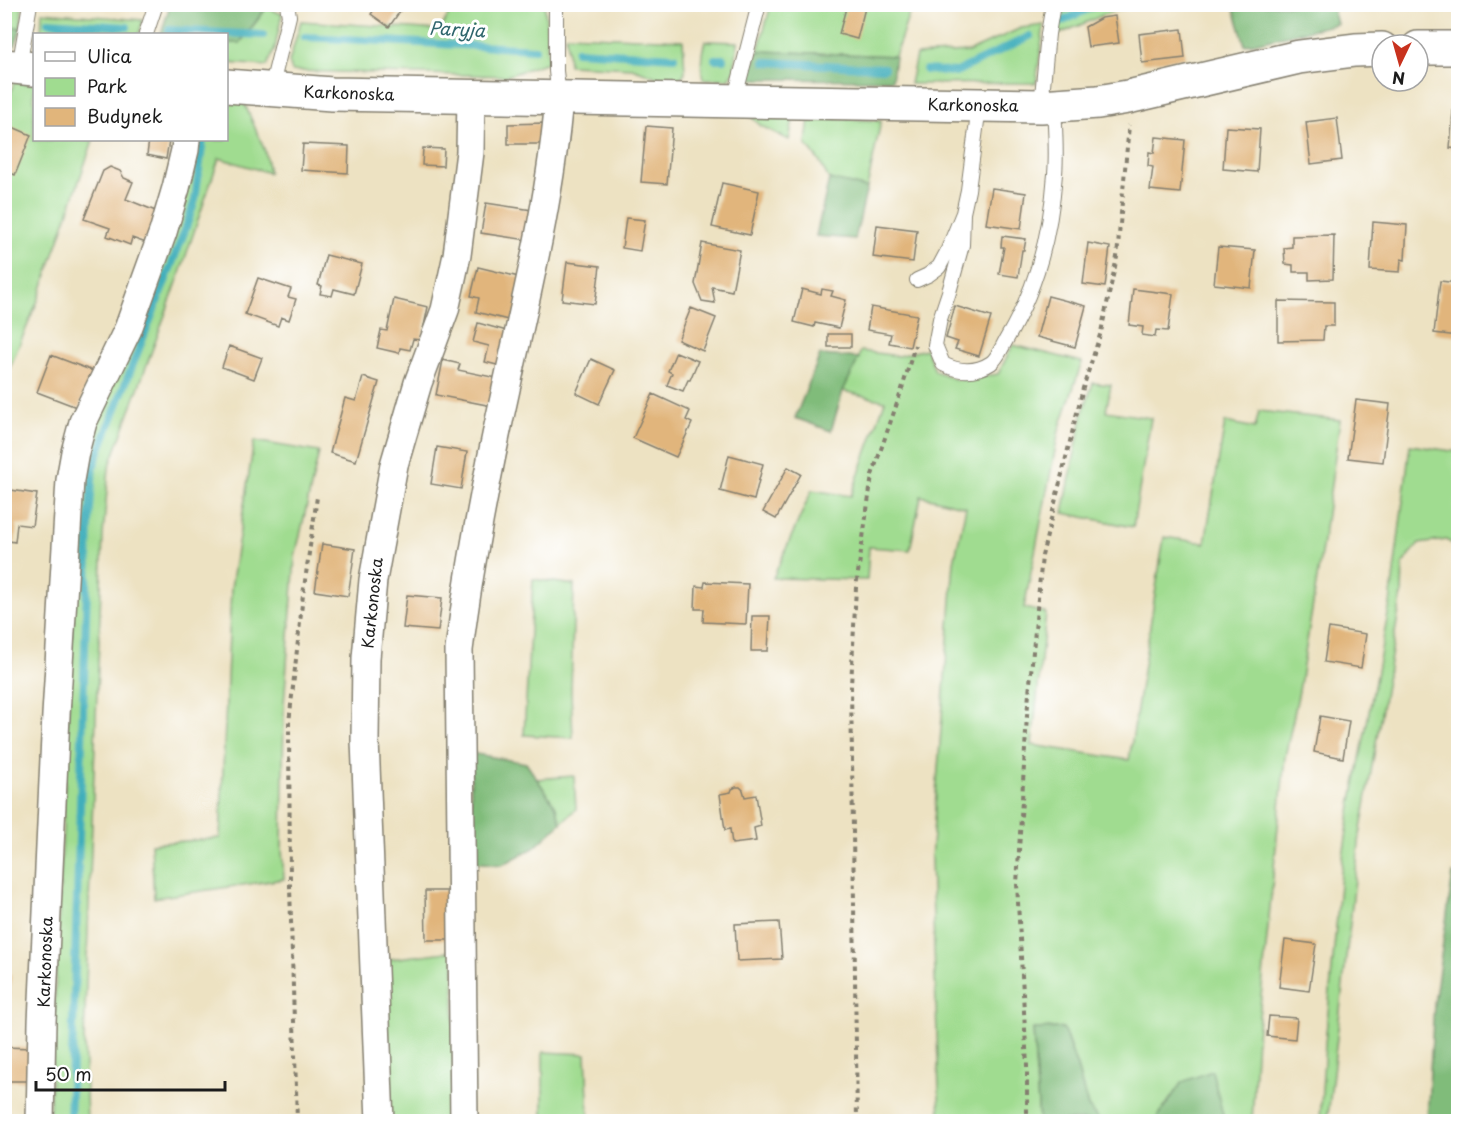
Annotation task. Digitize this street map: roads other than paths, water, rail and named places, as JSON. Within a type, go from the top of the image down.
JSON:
[{"type":"street","points":[[1430,48],[1458,48]]},
{"type":"street","name":"Karkonoska","points":[[228,86],[332,94],[1048,105],[1098,102],[1128,97],[1299,57],[1370,49]]},
{"type":"street","name":"Karkonoska","points":[[380,1122],[365,740],[366,658],[373,580],[394,465],[418,383],[444,310],[457,255],[470,152],[471,96]]},
{"type":"street","points":[[464,1122],[459,650],[468,582],[505,392],[534,264],[556,136],[559,98]]},
{"type":"street","name":"Karkonoska","points":[[40,1122],[55,726],[70,480],[83,422],[128,329],[163,232],[186,141]]},
{"type":"lane","points":[[14,71],[30,4]]},
{"type":"lane","points":[[146,33],[156,4]]},
{"type":"lane","points":[[271,89],[289,16],[286,4]]},
{"type":"lane","points":[[556,4],[556,71],[559,98]]},
{"type":"lane","points":[[734,101],[759,4]]},
{"type":"lane","points":[[963,213],[962,245],[950,292],[940,319],[935,345],[943,364],[952,369],[973,370],[992,362],[1026,299],[1044,252],[1056,173],[1048,105],[1048,34],[1053,4]]},
{"type":"lane","points":[[918,280],[939,267],[963,213],[979,105]]},
{"type":"waterway","name":"Paryja","points":[[1061,22],[1098,4]]},
{"type":"waterway","name":"Paryja","points":[[48,22],[127,27]]},
{"type":"waterway","name":"Paryja","points":[[169,30],[225,33]]},
{"type":"waterway","name":"Paryja","points":[[228,33],[263,35]]},
{"type":"waterway","name":"Paryja","points":[[926,70],[956,72],[1030,36]]},
{"type":"waterway","name":"Paryja","points":[[305,37],[535,49]]},
{"type":"waterway","name":"Paryja","points":[[577,51],[674,57]]},
{"type":"waterway","name":"Paryja","points":[[715,59],[723,59]]},
{"type":"waterway","name":"Paryja","points":[[765,62],[884,68]]},
{"type":"waterway","points":[[70,1122],[89,522],[93,467],[185,230],[195,200],[203,141]]}]
